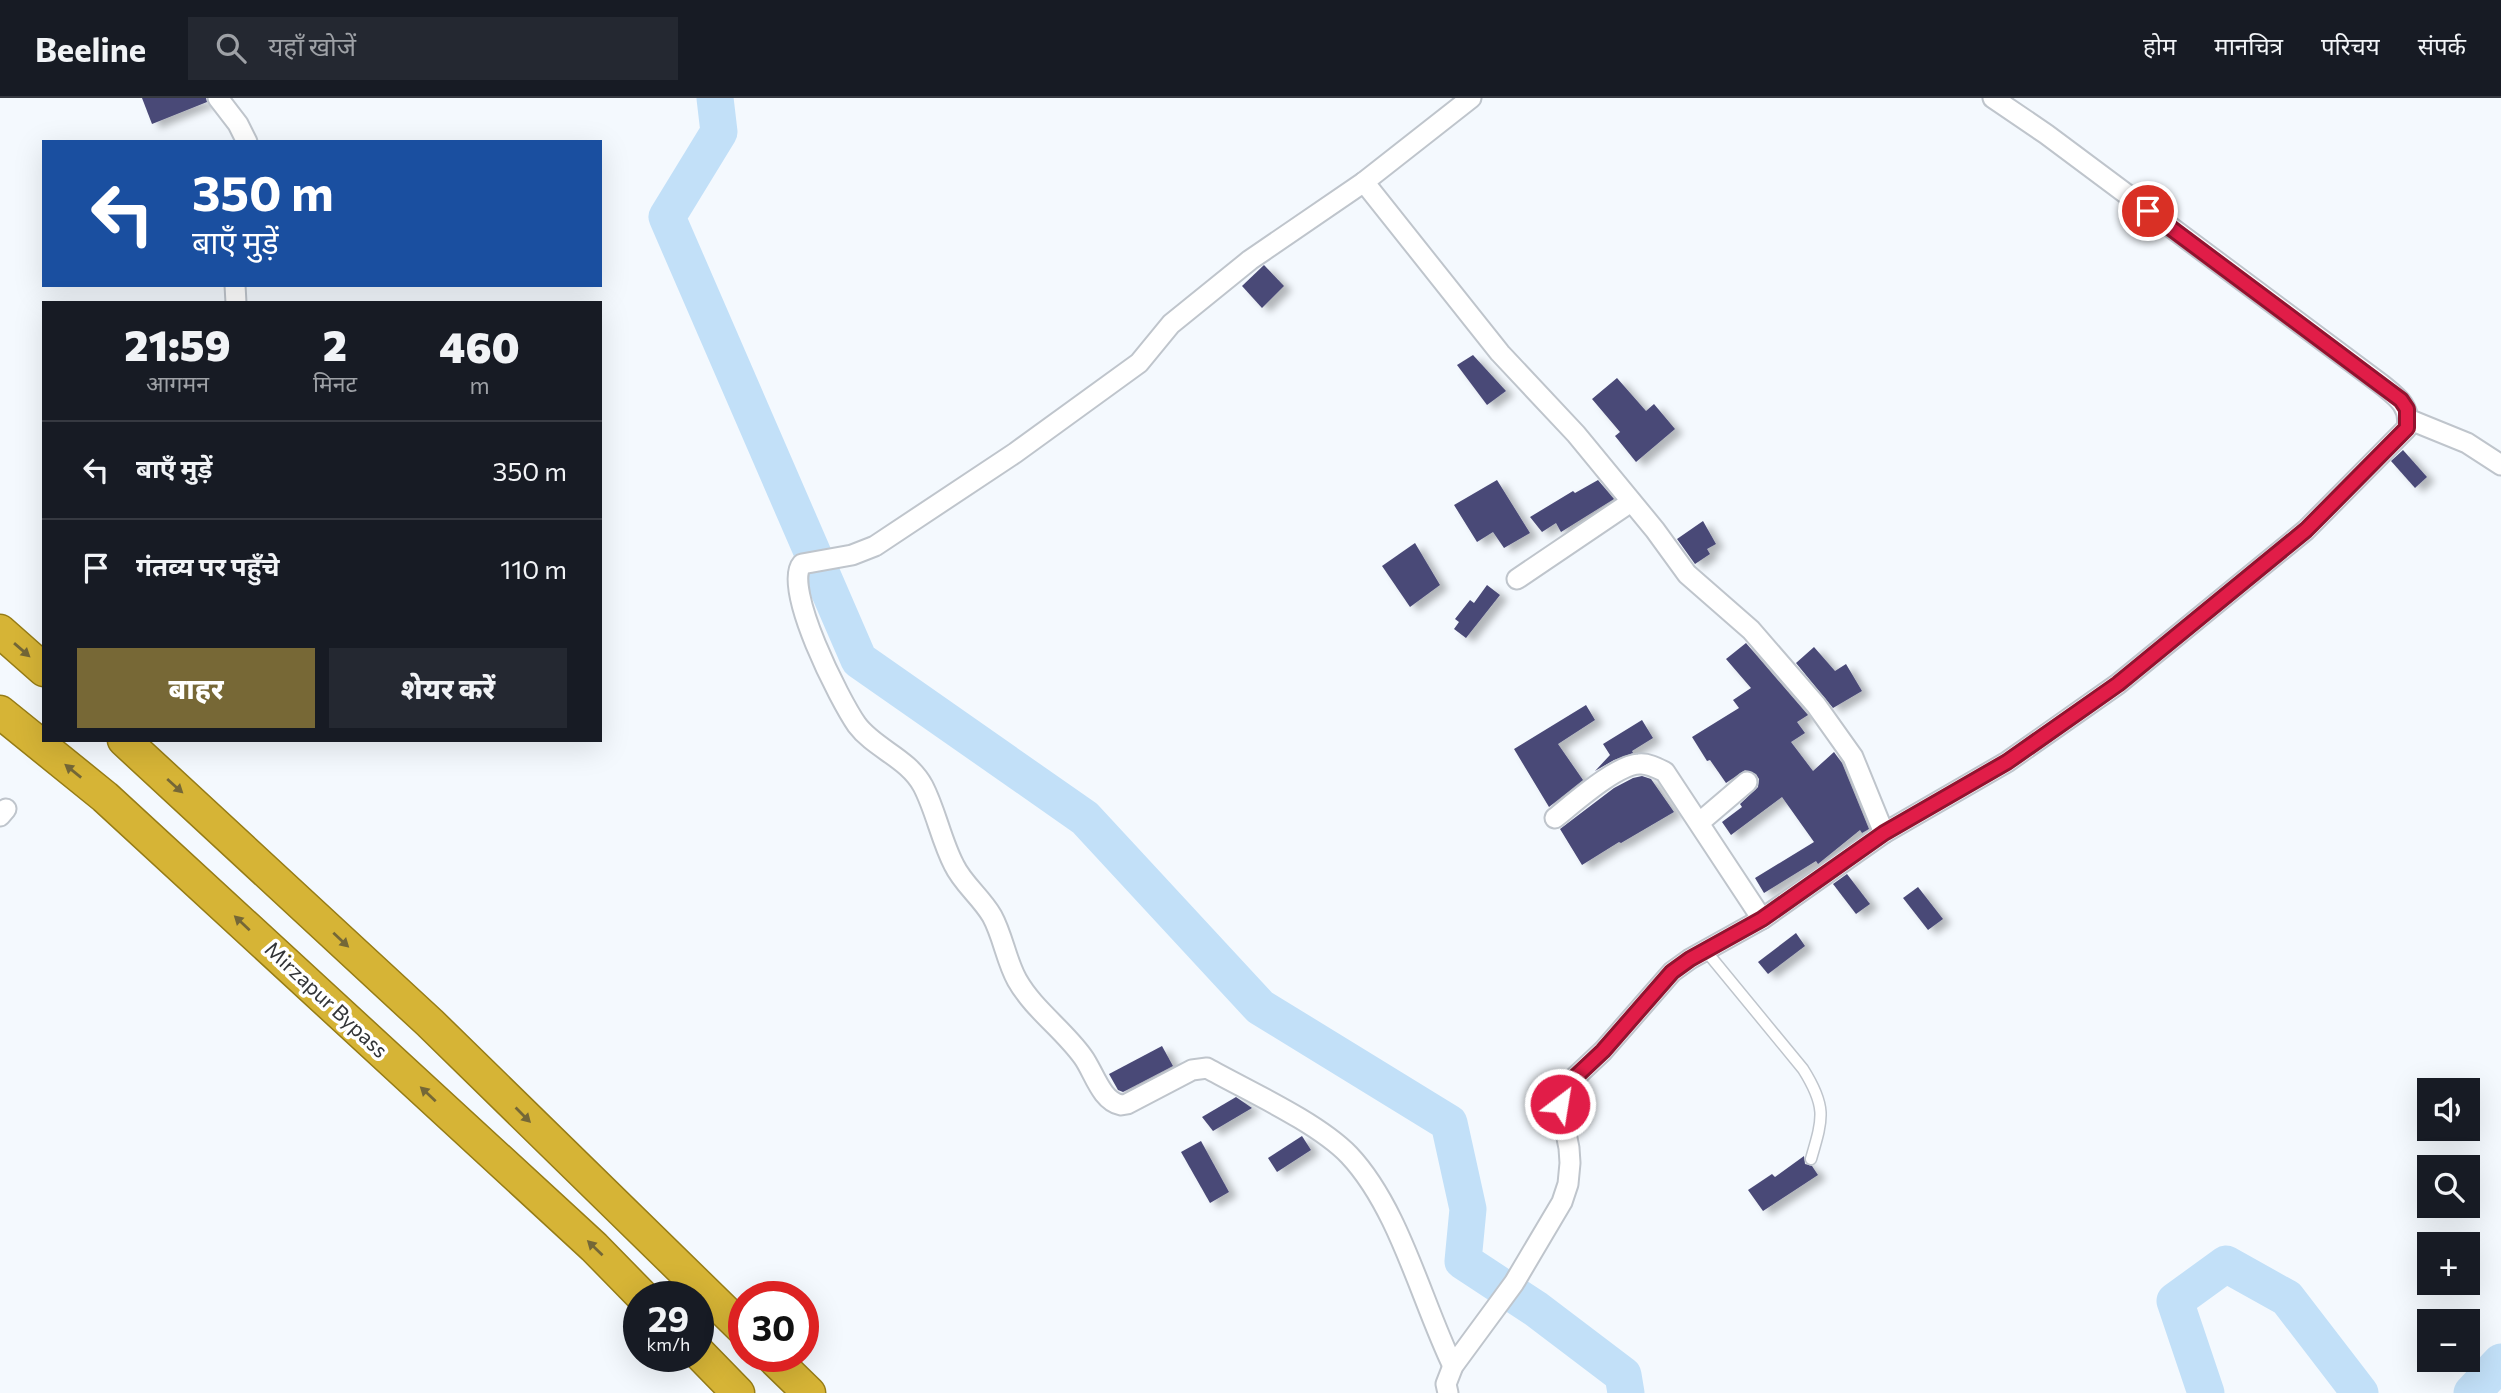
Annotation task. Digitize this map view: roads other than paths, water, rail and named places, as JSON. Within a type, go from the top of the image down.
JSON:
[{"type":"highway","points":[[0,631],[42,668]]},
{"type":"highway","name":"Mirzapur Bypass","points":[[0,712],[105,796],[594,1247],[627,1281]]},
{"type":"highway","points":[[126,742],[430,1023],[728,1314]]},
{"type":"highway","points":[[714,1369],[738,1393]]},
{"type":"highway","points":[[787,1372],[809,1393]]},
{"type":"street","points":[[218,98],[238,124],[246,140]]},
{"type":"street","points":[[1453,1366],[1379,1195],[1348,1154],[1334,1143],[1296,1117],[1207,1068],[1192,1070],[1127,1104],[1121,1105],[1108,1099],[1074,1045],[1042,1013],[1016,979],[992,915],[954,865],[916,774],[868,736],[848,710],[824,666],[807,622],[797,574],[800,565],[807,562],[852,555],[875,546],[1016,453],[1139,363],[1171,324],[1250,260],[1364,182],[1471,98]]},
{"type":"street","points":[[1448,1393],[1446,1384],[1453,1366],[1514,1283],[1562,1202],[1568,1184],[1569,1148],[1560,1104],[1563,1092],[1631,1021],[1672,972],[1762,919],[1884,833],[2007,762],[2118,684],[2306,530],[2407,428],[2407,409],[2401,400],[2381,384],[2046,134],[1993,98]]},
{"type":"street","points":[[1364,182],[1500,353],[1576,434],[1655,530],[1686,574],[1751,630],[1816,705],[1853,757],[1884,833]]},
{"type":"street","points":[[2408,419],[2468,443],[2501,465]]},
{"type":"street","points":[[1517,579],[1631,502]]},
{"type":"street","points":[[1555,818],[1628,766],[1641,764],[1665,772],[1762,919]]},
{"type":"street","points":[[1700,822],[1747,782]]},
{"type":"lane","points":[[1706,951],[1814,1086],[1822,1106],[1821,1126],[1811,1159]]},
{"type":"waterway","points":[[715,98],[719,132],[667,217],[859,660],[1085,818],[1260,1007],[1449,1123],[1468,1209],[1463,1261],[1536,1309],[1623,1375],[1626,1393]]},
{"type":"waterway","points":[[2206,1393],[2175,1301],[2226,1264],[2287,1298],[2360,1393]]},
{"type":"waterway","points":[[2472,1393],[2501,1362]]}]
